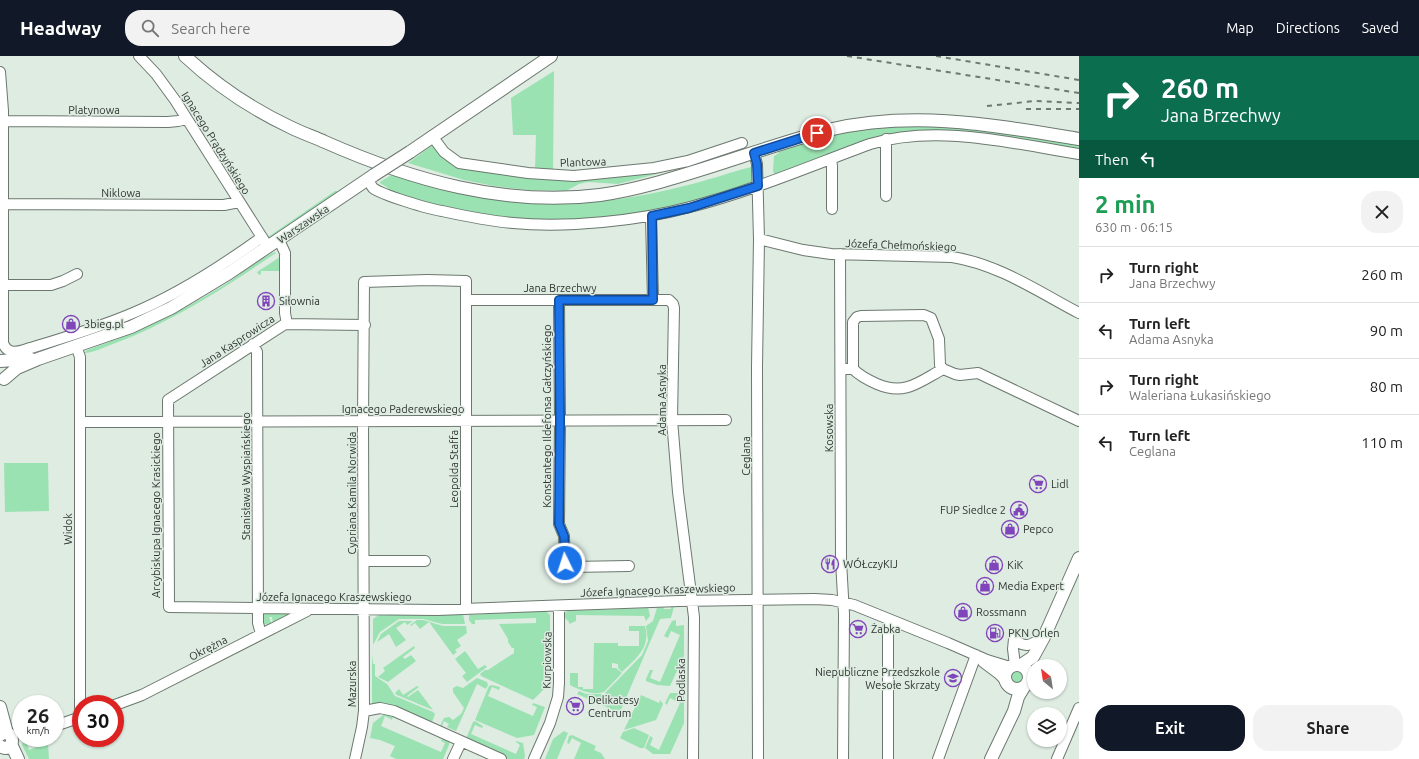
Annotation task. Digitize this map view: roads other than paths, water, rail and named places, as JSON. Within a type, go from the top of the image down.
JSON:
[{"type":"main road","points":[[185,56],[217,83],[262,112],[291,128],[344,151],[431,182],[489,193],[518,196],[562,198],[594,196],[654,184],[828,130],[848,125],[885,121],[962,121],[990,124],[1079,139]]},
{"type":"main road","name":"Warszawska","points":[[2,382],[17,368],[38,359],[130,327],[171,308],[223,278],[265,242],[279,240],[551,56]]},
{"type":"main road","name":"Warszawska","points":[[0,361],[38,359]]},
{"type":"main road","points":[[0,361],[5,371],[2,382]]},
{"type":"main road","points":[[997,745],[1010,700],[1010,692],[1006,682],[1005,673],[1033,657],[1044,637],[1079,558]]},
{"type":"main road","points":[[1039,659],[1058,606]]},
{"type":"main road","points":[[1015,666],[1027,670]]},
{"type":"main road","points":[[1006,682],[1013,688],[1020,689],[1027,679]]},
{"type":"main road","points":[[991,759],[1014,711],[1018,697],[1027,680]]},
{"type":"main road","points":[[0,707],[11,759]]},
{"type":"main road","points":[[8,740],[18,759]]},
{"type":"street","name":"Ignacego Prądzyńskiego","points":[[139,56],[164,84],[265,242]]},
{"type":"street","points":[[0,72],[3,92],[3,343],[9,351],[18,352],[82,332],[134,313],[174,293],[265,242]]},
{"type":"street","name":"Platynowa","points":[[2,121],[168,122],[187,119]]},
{"type":"street","name":"Plantowa","points":[[432,136],[444,152],[459,163],[528,173],[574,176],[654,168],[688,160],[742,143]]},
{"type":"street","points":[[371,178],[373,188],[384,193],[429,208],[466,216],[513,223],[585,223],[652,216],[689,208],[758,186],[886,140],[908,137],[967,136],[1079,154]]},
{"type":"street","points":[[886,140],[886,196]]},
{"type":"street","name":"Ceglana","points":[[754,153],[757,164],[759,239],[757,359],[758,759]]},
{"type":"street","points":[[831,159],[832,209]]},
{"type":"street","name":"Niklowa","points":[[3,204],[224,205],[239,202]]},
{"type":"street","points":[[652,216],[653,300]]},
{"type":"street","name":"Józefa Chełmońskiego","points":[[759,239],[803,250],[840,254],[964,259],[982,264],[1015,279],[1079,313]]},
{"type":"street","name":"Jana Kasprowicza","points":[[168,422],[168,400],[253,344],[287,324],[285,313],[285,253],[279,240]]},
{"type":"street","name":"Kosowska","points":[[840,254],[843,759]]},
{"type":"street","points":[[2,285],[51,285],[77,274]]},
{"type":"street","name":"Cypriana Kamila Norwida","points":[[364,609],[364,282],[427,280],[466,282]]},
{"type":"street","name":"Leopolda Staffa","points":[[466,282],[466,609]]},
{"type":"street","name":"Jana Brzechwy","points":[[466,300],[653,300]]},
{"type":"street","name":"Konstantego Ildefonsa Gałczyńskiego","points":[[559,300],[559,524],[564,536],[565,563],[571,567],[628,566]]},
{"type":"street","name":"Adama Asnyka","points":[[653,300],[669,300],[673,304],[674,308],[672,420],[678,492],[692,601]]},
{"type":"street","points":[[853,369],[853,322],[857,317],[924,315],[931,318],[937,329],[940,365],[943,369],[960,375],[978,373],[1079,421]]},
{"type":"street","points":[[287,324],[364,325]]},
{"type":"street","name":"Stanisława Wyspiańskiego","points":[[253,344],[257,352],[258,623],[262,634]]},
{"type":"street","name":"Widok","points":[[76,346],[80,357],[81,695]]},
{"type":"street","points":[[841,369],[853,369],[861,377],[896,390],[909,388],[943,369]]},
{"type":"street","name":"Ignacego Paderewskiego","points":[[80,422],[726,420]]},
{"type":"street","name":"Arcybiskupa Ignacego Krasickiego","points":[[168,422],[169,607]]},
{"type":"street","points":[[364,561],[426,560]]},
{"type":"street","name":"Józefa Ignacego Kraszewskiego","points":[[169,607],[437,610],[758,599],[815,599],[843,602],[854,605],[998,664],[1015,666]]},
{"type":"street","name":"Podlaska","points":[[692,601],[694,632],[692,759]]},
{"type":"street","name":"Kurpiowska","points":[[534,759],[550,723],[558,697],[559,606]]},
{"type":"street","name":"Okrężna","points":[[124,702],[142,695],[311,609]]},
{"type":"street","name":"Mazurska","points":[[355,759],[364,711],[364,609]]},
{"type":"street","points":[[888,759],[888,628],[890,620]]},
{"type":"street","points":[[1015,666],[1014,639],[1028,646],[1044,637]]},
{"type":"street","points":[[938,759],[974,654]]},
{"type":"street","name":"Józefa Ignacego Kraszewskiego","points":[[974,654],[999,674],[1006,682]]},
{"type":"street","points":[[364,711],[380,708],[394,711],[501,759]]},
{"type":"street","points":[[1057,759],[1079,708]]},
{"type":"street","points":[[453,759],[461,742]]},
{"type":"railway","points":[[847,56],[1079,93]]},
{"type":"railway","points":[[936,56],[1079,80]]},
{"type":"railway","points":[[987,106],[1035,101],[1079,103]]},
{"type":"railway","points":[[1026,109],[1079,109]]},
{"type":"place","name":"Siłownia","points":[[266,301]]},
{"type":"place","name":"3bieg.pl","points":[[71,324]]},
{"type":"place","name":"Lidl","points":[[1038,484]]},
{"type":"place","name":"FUP Siedlce 2","points":[[1019,510]]},
{"type":"place","name":"Pepco","points":[[1010,529]]},
{"type":"place","name":"WÓŁczyKIJ","points":[[830,564]]},
{"type":"place","name":"KiK","points":[[994,565]]},
{"type":"place","name":"Media Expert","points":[[985,586]]},
{"type":"place","name":"Rossmann","points":[[963,612]]},
{"type":"place","name":"Żabka","points":[[858,629]]},
{"type":"place","name":"PKN Orlen","points":[[995,633]]},
{"type":"place","name":"Niepubliczne Przedszkole Wesołe Skrzaty","points":[[953,678]]},
{"type":"place","name":"Delikatesy Centrum","points":[[575,706]]}]
